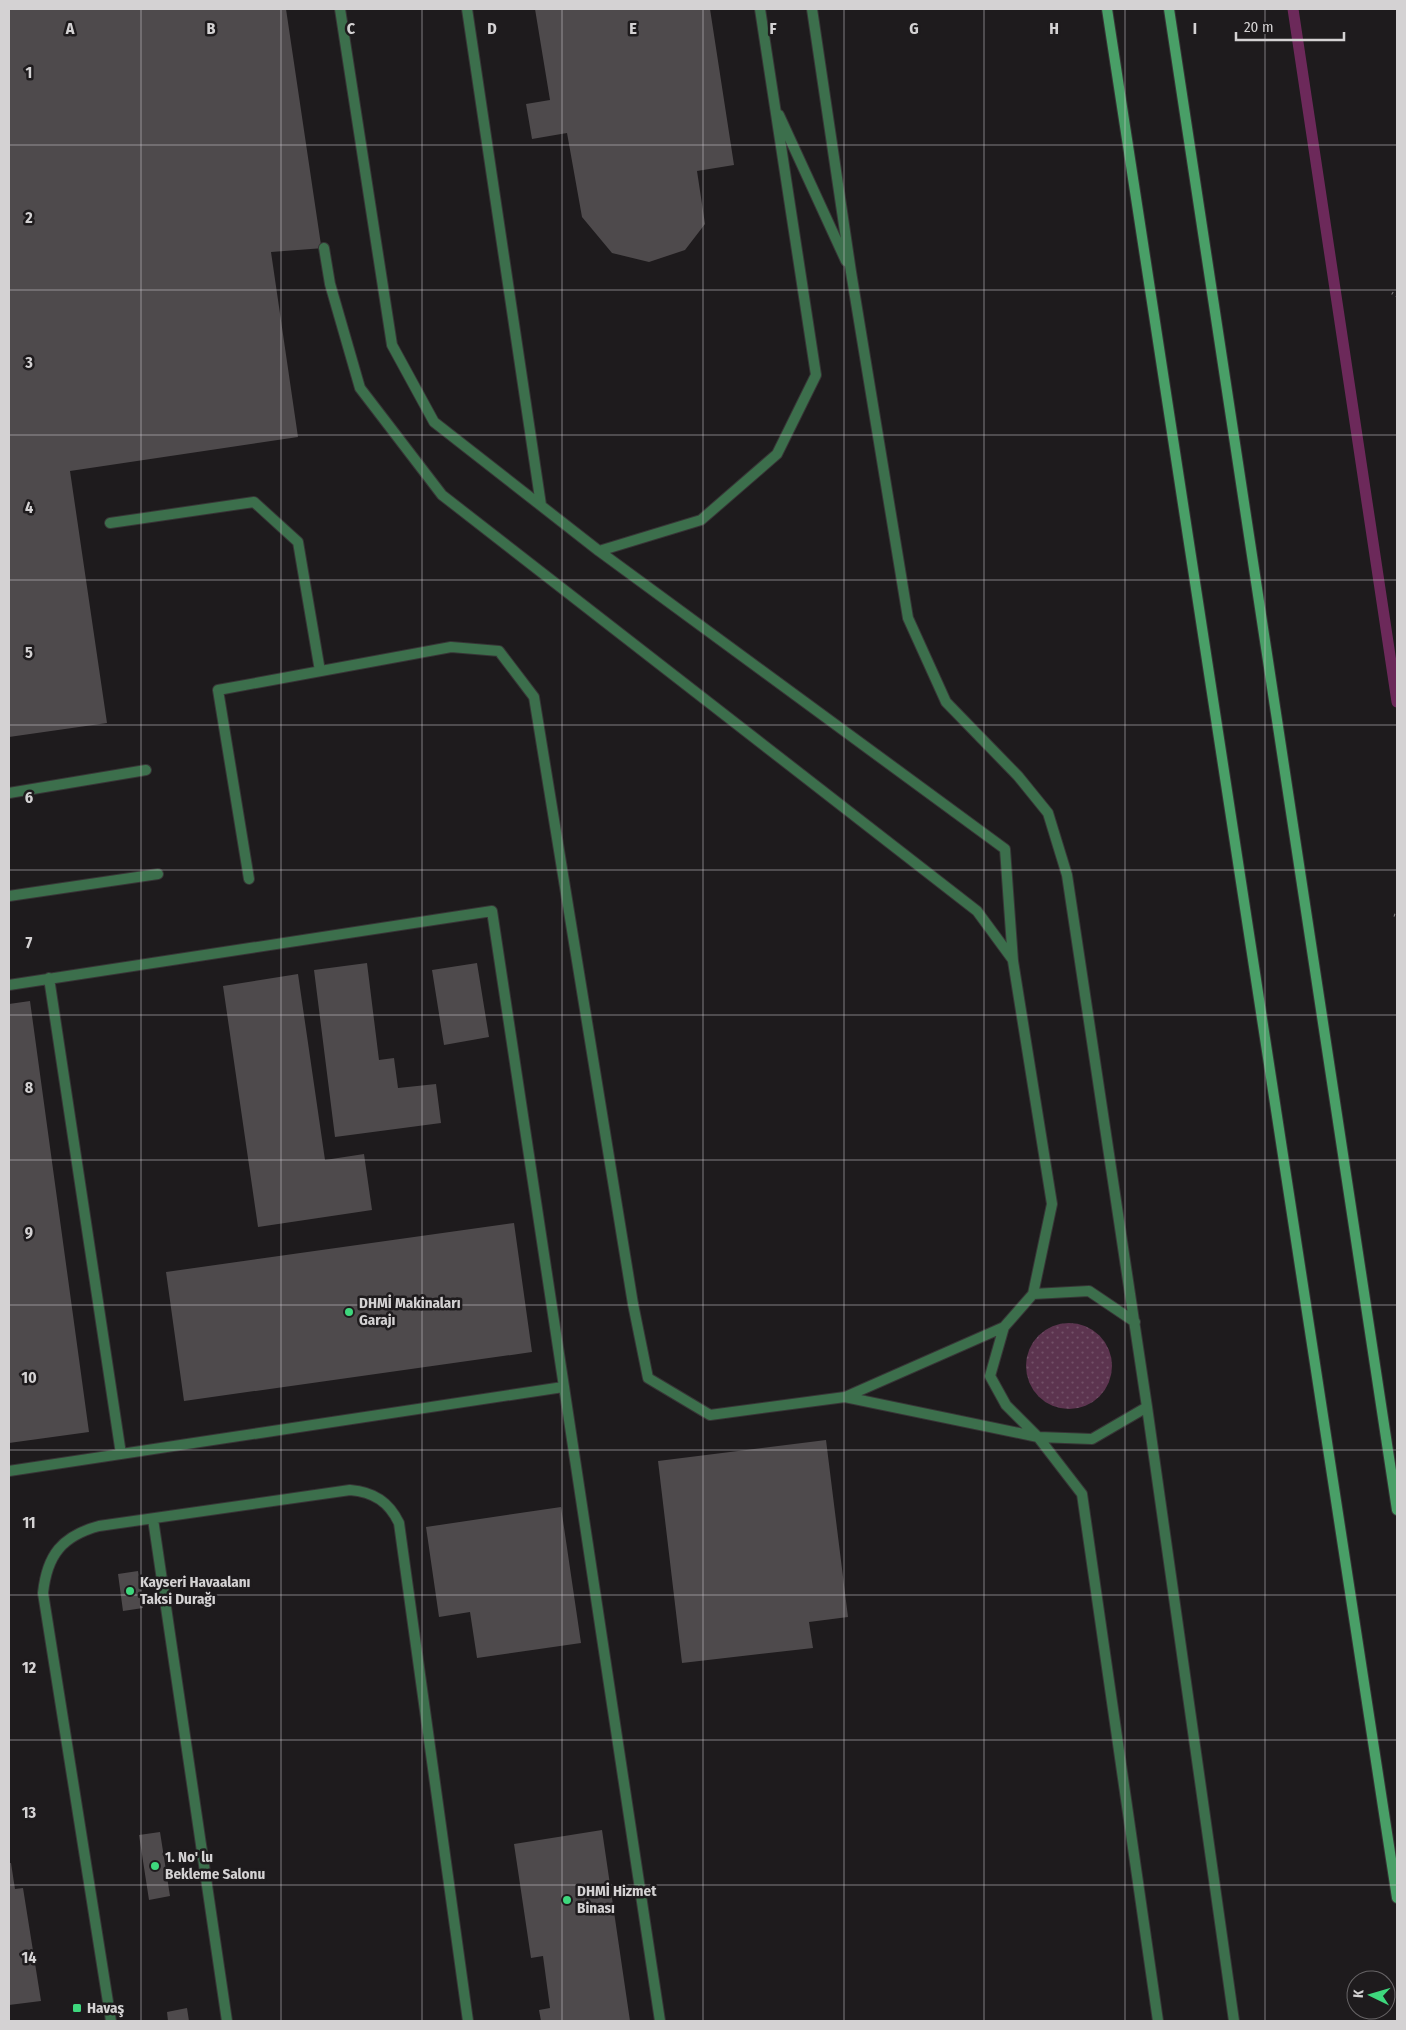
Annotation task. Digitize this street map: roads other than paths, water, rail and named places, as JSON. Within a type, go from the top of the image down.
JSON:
[{"type":"main road","points":[[1107,9],[1397,1898]]},
{"type":"main road","points":[[1169,9],[1397,1510]]},
{"type":"lane","points":[[249,879],[218,690],[451,647],[498,651],[534,697],[631,1294],[648,1378],[710,1415],[845,1396],[1004,1327],[1033,1294],[1052,1204],[1013,961],[1004,849],[599,551],[434,422],[392,345],[340,9]]},
{"type":"lane","points":[[467,9],[541,505]]},
{"type":"lane","points":[[599,551],[701,520],[777,454],[816,375],[760,9]]},
{"type":"lane","points":[[812,9],[850,272],[908,618],[946,702],[1018,776],[1048,813],[1067,875],[1147,1407],[1234,2021]]},
{"type":"lane","points":[[774,102],[850,272]]},
{"type":"lane","points":[[324,248],[330,284],[360,388],[442,495],[977,911],[1013,961]]},
{"type":"lane","points":[[110,523],[254,502],[298,542],[320,671]]},
{"type":"lane","points":[[9,793],[146,770]]},
{"type":"lane","points":[[9,896],[158,874]]},
{"type":"lane","points":[[9,985],[492,911],[660,2021]]},
{"type":"lane","points":[[50,978],[121,1454]]},
{"type":"lane","points":[[1033,1294],[1089,1291],[1134,1322]]},
{"type":"lane","points":[[1004,1327],[990,1376],[1006,1405],[1038,1437],[1082,1494],[1158,2021]]},
{"type":"lane","points":[[9,1471],[563,1387]]},
{"type":"lane","points":[[845,1396],[1038,1437],[1092,1439],[1147,1407]]},
{"type":"lane","points":[[111,2021],[43,1593],[45,1576],[50,1561],[60,1547],[72,1537],[85,1530],[99,1526],[350,1490],[374,1495],[385,1502],[394,1512],[402,1536],[468,2021]]},
{"type":"lane","points":[[153,1519],[227,2021]]},
{"type":"waterway","points":[[1293,9],[1397,702]]},
{"type":"place","name":"DHMİ Makinaları Garajı","points":[[349,1312]]},
{"type":"place","name":"Kayseri Havaalanı Taksi Durağı","points":[[130,1591]]},
{"type":"place","name":"1. No' lu Bekleme Salonu","points":[[155,1866]]},
{"type":"place","name":"DHMİ Hizmet Binası","points":[[567,1900]]},
{"type":"place","name":"Havaş","points":[[77,2008]]}]
